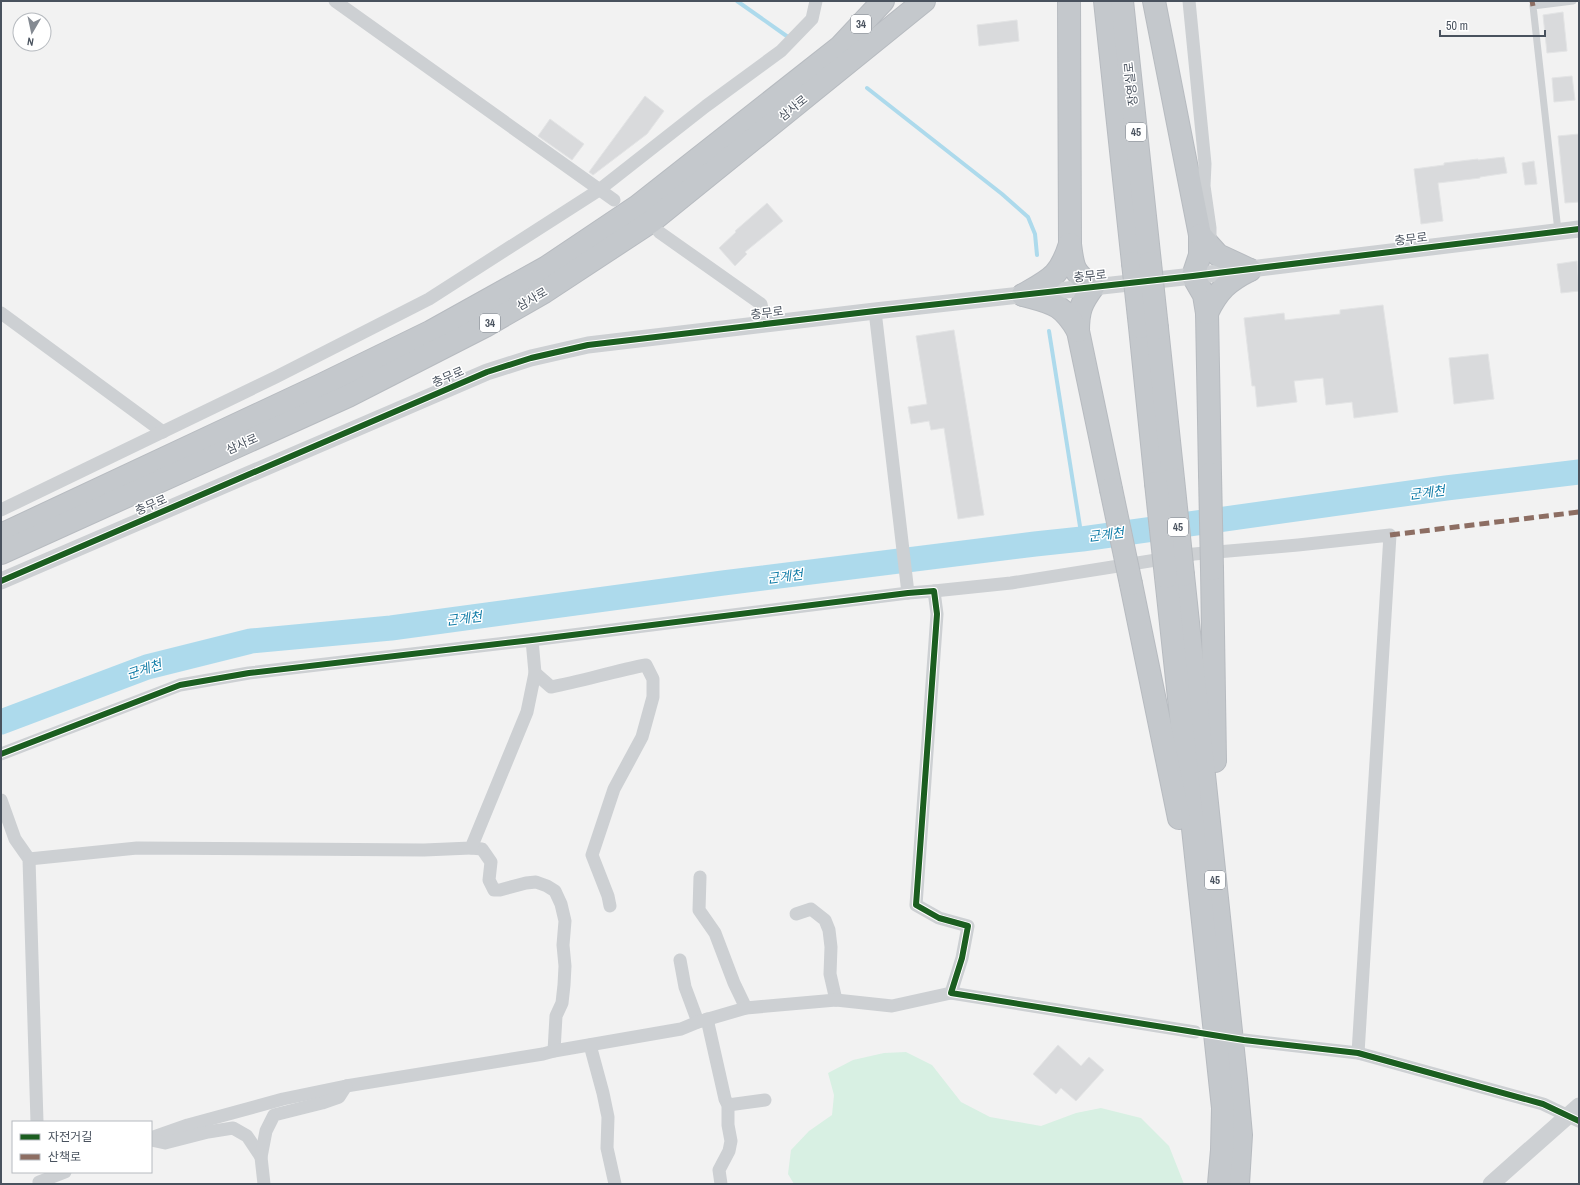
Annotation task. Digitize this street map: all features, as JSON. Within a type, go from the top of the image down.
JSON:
[{"type":"highway","name":"삼사로","points":[[1,535],[321,385],[430,332],[547,267],[638,206],[840,47],[883,1]]},
{"type":"highway","name":"삼사로","points":[[1,554],[348,396],[485,326],[544,292],[652,221],[924,1]]},
{"type":"highway","points":[[1069,1],[1070,244],[1073,267],[1076,272],[1093,287],[1082,302],[1078,315],[1078,331],[1205,941]]},
{"type":"highway","name":"장영실로","points":[[1105,1],[1141,263]]},
{"type":"highway","name":"장영실로","points":[[1122,1],[1141,263]]},
{"type":"highway","points":[[1154,1],[1205,240],[1218,255],[1250,270]]},
{"type":"highway","points":[[1205,240],[1193,276],[1204,295],[1207,313],[1218,906]]},
{"type":"highway","points":[[1023,295],[1044,283],[1055,274],[1064,261],[1070,244]]},
{"type":"highway","name":"45","points":[[1141,263],[1174,576],[1205,941],[1222,1108],[1222,1150],[1219,1184]]},
{"type":"highway","points":[[1207,313],[1215,297],[1228,283],[1237,276],[1250,270]]},
{"type":"highway","points":[[1023,295],[1049,302],[1064,310],[1071,317],[1078,331]]},
{"type":"highway","name":"45","points":[[1174,576],[1218,906],[1241,1135],[1238,1184]]},
{"type":"street","points":[[335,1],[614,200]]},
{"type":"street","points":[[1,510],[276,377],[428,299],[599,190],[706,106],[780,51],[812,19],[816,1]]},
{"type":"street","points":[[1189,1],[1205,164],[1204,186],[1210,228],[1205,240]]},
{"type":"street","name":"충무로","points":[[1,581],[487,372],[531,358],[588,346],[765,324],[1250,270],[1579,229]]},
{"type":"street","points":[[659,232],[761,304],[765,324]]},
{"type":"street","points":[[875,311],[908,593]]},
{"type":"street","points":[[1,313],[163,432]]},
{"type":"street","points":[[1,754],[180,684],[257,672],[532,640],[908,593],[1011,583],[1194,554],[1390,535],[1358,1053]]},
{"type":"street","points":[[934,591],[937,614],[916,905],[939,918],[968,926],[962,958],[951,993]]},
{"type":"street","points":[[471,848],[527,712],[534,673],[532,640]]},
{"type":"street","points":[[534,673],[551,687],[646,665],[653,679],[653,697],[642,737],[614,789],[592,855],[608,896],[610,906]]},
{"type":"street","points":[[1,800],[15,839],[29,859],[37,1121]]},
{"type":"street","points":[[29,859],[137,848],[482,849],[491,862],[489,880],[494,890],[536,882],[555,891],[561,904],[565,921],[563,945],[564,973],[562,1003],[556,1016],[554,1051]]},
{"type":"street","points":[[700,877],[699,910],[715,933],[734,983],[746,1008]]},
{"type":"street","points":[[796,914],[811,909],[825,920],[829,930],[831,947],[830,974],[836,1000]]},
{"type":"street","points":[[680,960],[685,987],[702,1021],[728,1105],[728,1125],[731,1141],[729,1151],[719,1170],[721,1184]]},
{"type":"street","points":[[152,1139],[188,1125],[282,1099],[346,1086],[543,1054],[680,1029],[746,1008],[836,1000],[892,1006],[951,993],[1195,1032]]},
{"type":"street","points":[[1244,1040],[1358,1053],[1576,1114]]},
{"type":"street","points":[[590,1045],[604,1093],[608,1117],[607,1148],[615,1184]]},
{"type":"street","points":[[264,1184],[261,1157],[266,1131],[274,1115],[322,1103],[339,1097],[346,1086]]},
{"type":"street","points":[[728,1105],[765,1100]]},
{"type":"street","points":[[1491,1184],[1576,1114]]},
{"type":"street","points":[[152,1139],[166,1143],[208,1132],[233,1128],[247,1136],[261,1157]]},
{"type":"street","points":[[38,1179],[61,1173]]},
{"type":"lane","points":[[1558,231],[1533,6],[1573,1]]},
{"type":"green space","points":[[906,1052],[932,1065],[961,1102],[990,1117],[1041,1126],[1076,1113],[1101,1108],[1141,1118],[1169,1146],[1184,1184],[794,1184],[788,1174],[791,1150],[809,1131],[832,1115],[834,1095],[828,1073],[853,1060],[884,1053]]},
{"type":"building","points":[[1563,12],[1567,51],[1547,53],[1543,15]]},
{"type":"building","points":[[1017,20],[1019,41],[979,46],[977,25]]},
{"type":"building","points":[[1572,76],[1575,100],[1554,102],[1552,78]]},
{"type":"building","points":[[645,96],[664,111],[647,134],[593,175],[589,172]]},
{"type":"building","points":[[550,119],[584,144],[572,160],[538,136]]},
{"type":"building","points":[[1579,134],[1579,202],[1565,203],[1558,136]]},
{"type":"building","points":[[1504,157],[1507,173],[1438,183],[1443,221],[1421,224],[1414,169],[1444,165],[1444,163]]},
{"type":"building","points":[[1534,161],[1537,184],[1525,185],[1522,163]]},
{"type":"building","points":[[767,203],[783,221],[745,252],[747,254],[735,266],[719,248],[736,232],[735,231]]},
{"type":"building","points":[[1577,261],[1579,291],[1561,293],[1557,264]]},
{"type":"building","points":[[1383,305],[1398,412],[1354,418],[1352,402],[1326,405],[1323,378],[1294,381],[1297,402],[1257,407],[1255,386],[1252,386],[1244,318],[1284,313],[1285,320],[1340,314],[1340,310]]},
{"type":"building","points":[[954,330],[984,515],[958,519],[944,428],[931,430],[929,421],[911,424],[908,407],[927,404],[916,336]]},
{"type":"building","points":[[1488,354],[1494,399],[1454,404],[1449,358]]},
{"type":"building","points":[[1058,1045],[1081,1066],[1089,1057],[1104,1070],[1076,1101],[1061,1088],[1056,1094],[1033,1074]]},
{"type":"waterway","points":[[737,1],[788,37]]},
{"type":"waterway","points":[[867,88],[1002,194],[1028,217],[1035,234],[1037,255]]},
{"type":"waterway","points":[[1049,331],[1082,539]]},
{"type":"waterway","name":"군계천","points":[[1,722],[147,667],[251,641],[391,628],[723,583],[1082,539],[1446,488],[1579,472]]},
{"type":"marked path","points":[[1532,1],[1533,6]]},
{"type":"marked path","points":[[1390,535],[1579,512]]},
{"type":"cycle path","points":[[1,581],[487,372],[531,358],[588,345],[875,311],[1193,276],[1579,229]]},
{"type":"cycle path","points":[[1,754],[180,685],[249,673],[934,591],[937,614],[916,905],[939,918],[968,926],[962,958],[951,993],[1244,1040],[1358,1053],[1543,1104],[1579,1121]]}]
